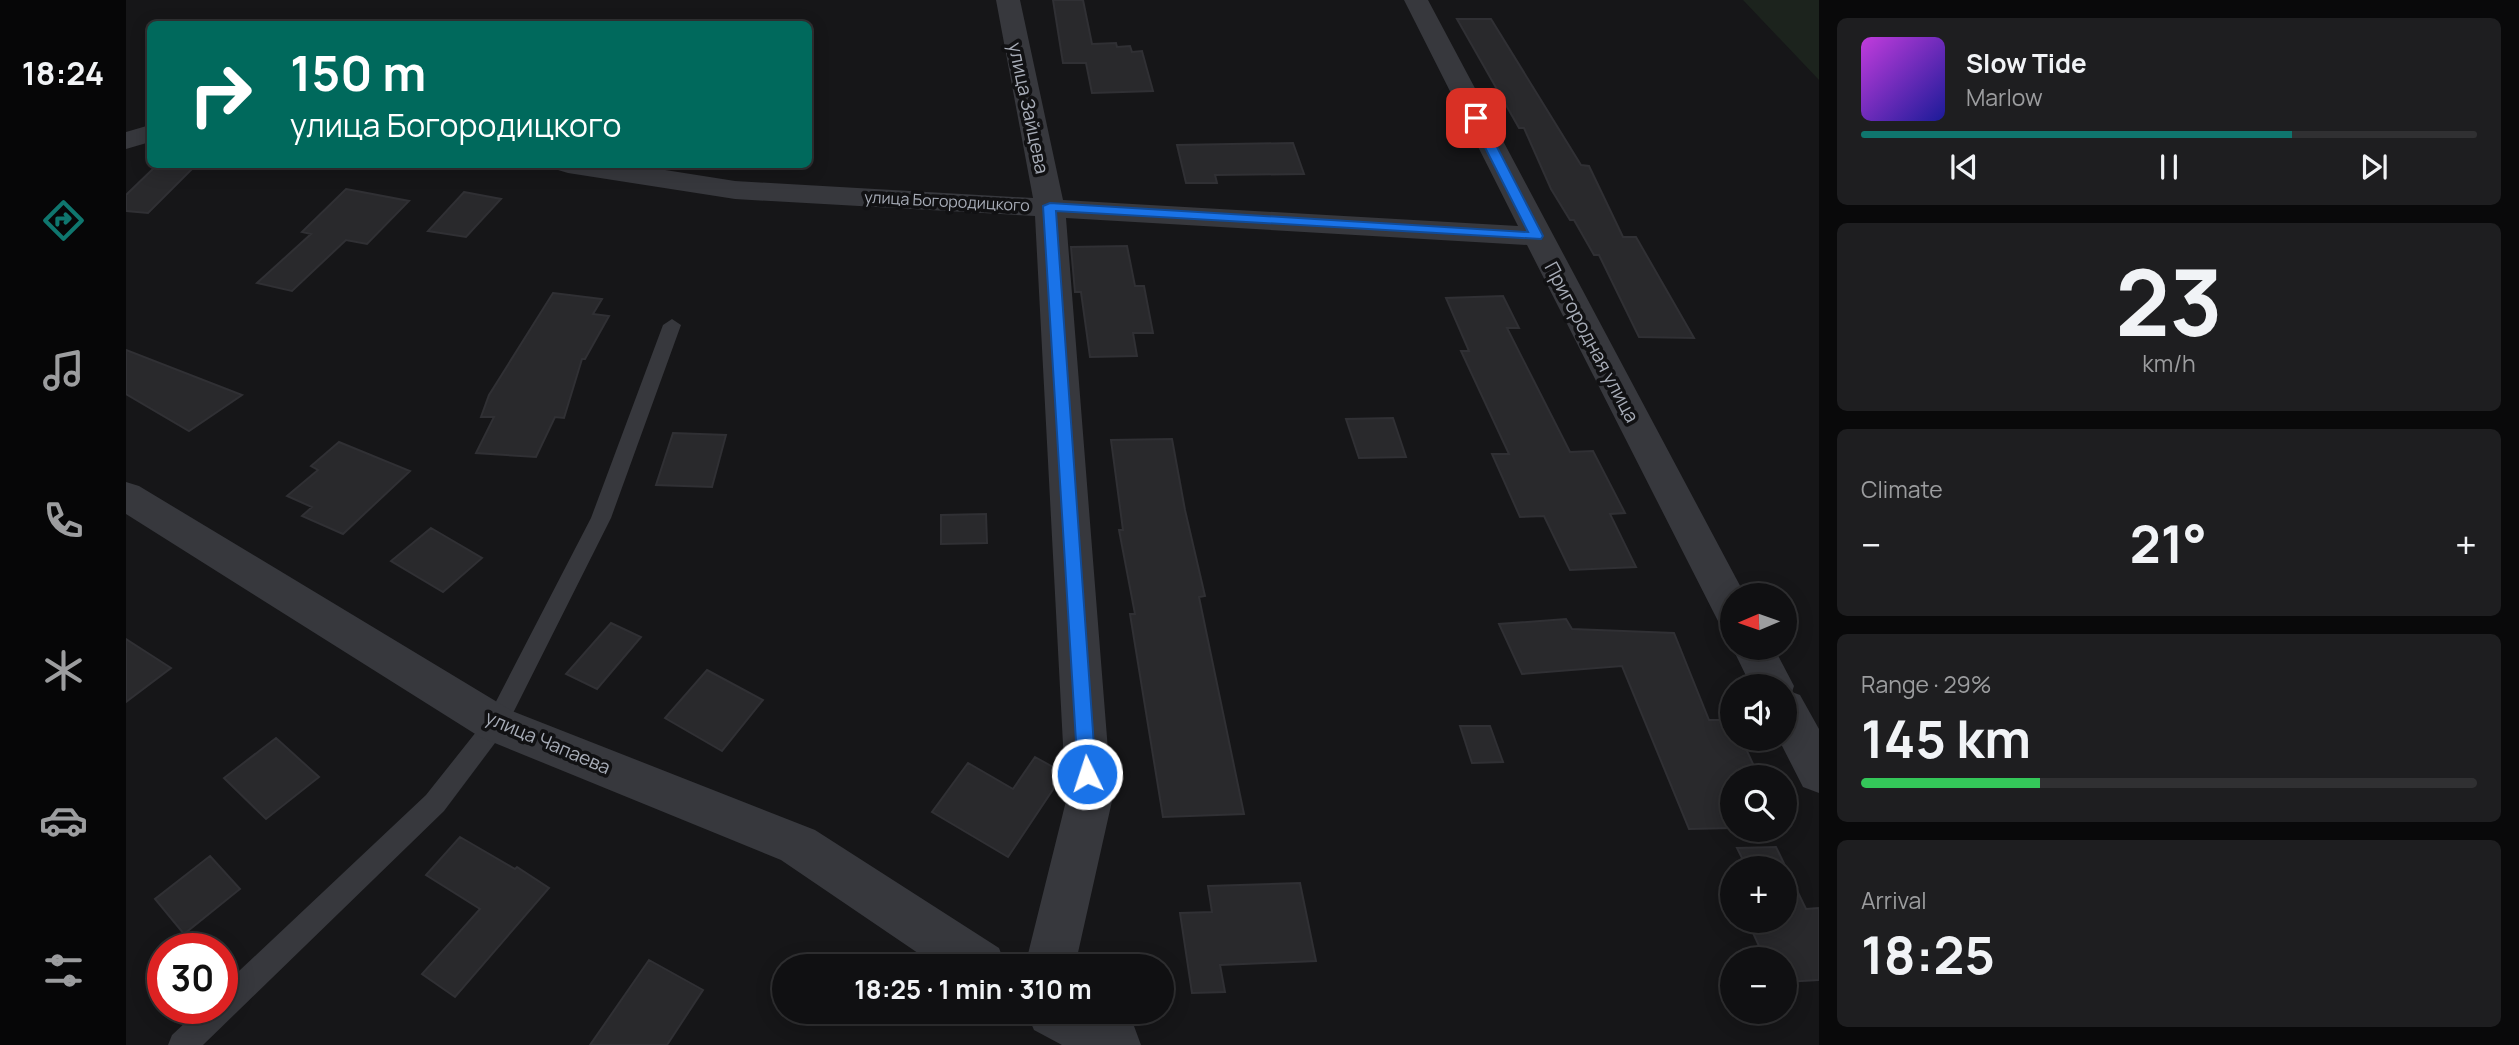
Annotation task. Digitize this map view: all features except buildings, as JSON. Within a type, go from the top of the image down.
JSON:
[{"type":"street","name":"улица Зайцева","points":[[1008,0],[1050,206],[1089,801],[1053,954]]},
{"type":"street","name":"Пригородная улица","points":[[1416,0],[1536,236],[1720,586]]},
{"type":"street","points":[[126,141],[147,134]]},
{"type":"street","name":"улица Богородицкого","points":[[594,168],[735,190],[1536,236]]},
{"type":"street","name":"улица Чапаева","points":[[126,496],[496,723],[798,845],[963,954]]},
{"type":"street","points":[[1797,732],[1819,773]]},
{"type":"street","points":[[1075,1024],[1115,1045]]},
{"type":"lane","points":[[238,992],[435,803],[496,723],[601,518],[672,325]]},
{"type":"lane","points":[[182,1045],[204,1024]]},
{"type":"shaded area","points":[[1743,0],[1819,0],[1819,80]]},
{"type":"route","points":[[1087,774],[1050,206],[1536,236],[1476,118]]}]
